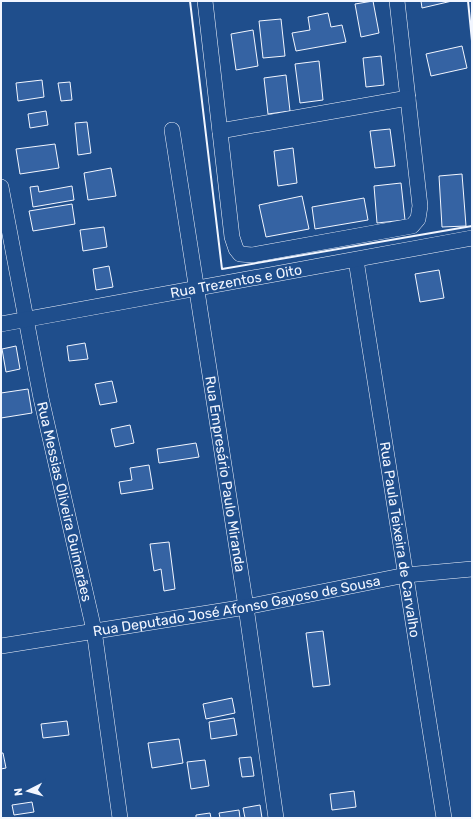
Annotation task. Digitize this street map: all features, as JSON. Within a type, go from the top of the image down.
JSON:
[{"type":"street","points":[[205,1],[233,244],[240,254],[259,255],[412,226],[416,223],[420,214],[420,206],[397,1]]},
{"type":"street","points":[[220,131],[408,98]]},
{"type":"street","name":"Rua Empresário Paulo Miranda","points":[[172,130],[246,608],[276,818]]},
{"type":"street","name":"Rua Messias Oliveira Guimarães","points":[[1,187],[41,398],[94,630],[120,818]]},
{"type":"street","name":"Rua Trezentos e Oito","points":[[1,324],[472,238]]},
{"type":"street","name":"Rua Paula Teixeira de Carvalho","points":[[356,260],[444,818]]},
{"type":"street","name":"Rua Deputado José Afonso Gayoso de Sousa","points":[[1,646],[94,630],[246,608],[406,576],[472,570]]},
{"type":"building","points":[[373,1],[379,33],[361,37],[355,4]]},
{"type":"building","points":[[421,1],[452,1],[422,8]]},
{"type":"building","points":[[328,13],[331,27],[342,25],[346,42],[296,51],[292,33],[310,30],[308,17]]},
{"type":"building","points":[[281,19],[285,56],[263,58],[259,21]]},
{"type":"building","points":[[253,30],[258,66],[236,70],[231,34]]},
{"type":"building","points":[[462,46],[467,68],[431,76],[426,54]]},
{"type":"building","points":[[381,56],[384,85],[366,87],[363,58]]},
{"type":"building","points":[[319,61],[323,100],[300,103],[295,64]]},
{"type":"building","points":[[286,75],[290,111],[268,114],[264,78]]},
{"type":"building","points":[[42,80],[44,97],[18,101],[16,83]]},
{"type":"building","points":[[70,82],[72,100],[61,101],[58,83]]},
{"type":"building","points":[[46,111],[48,125],[30,128],[28,114]]},
{"type":"building","points":[[87,122],[91,153],[78,155],[75,123]]},
{"type":"building","points":[[390,129],[395,166],[375,168],[370,131]]},
{"type":"building","points":[[55,144],[59,168],[20,174],[16,149]]},
{"type":"building","points":[[293,148],[297,183],[278,186],[274,151]]},
{"type":"building","points":[[111,168],[116,196],[88,200],[84,173]]},
{"type":"building","points":[[462,174],[466,226],[442,227],[439,176]]},
{"type":"building","points":[[401,183],[405,220],[377,223],[374,186]]},
{"type":"building","points":[[38,186],[39,192],[72,186],[74,200],[33,207],[30,187]]},
{"type":"building","points":[[302,196],[309,229],[266,237],[259,205]]},
{"type":"building","points":[[364,198],[368,220],[315,229],[312,207]]},
{"type":"building","points":[[72,204],[75,224],[33,231],[29,211]]},
{"type":"building","points":[[104,227],[107,247],[83,251],[80,230]]},
{"type":"building","points":[[109,266],[113,287],[96,290],[93,269]]},
{"type":"building","points":[[439,270],[444,298],[420,302],[415,274]]},
{"type":"building","points":[[85,343],[88,359],[69,361],[67,346]]},
{"type":"building","points":[[16,346],[20,369],[6,372],[2,349]]},
{"type":"building","points":[[112,381],[117,402],[100,405],[95,384]]},
{"type":"building","points":[[28,389],[32,413],[1,418],[1,393]]},
{"type":"building","points":[[130,425],[134,443],[115,447],[111,429]]},
{"type":"building","points":[[196,443],[199,457],[159,463],[157,449]]},
{"type":"building","points":[[149,465],[153,489],[121,494],[119,482],[132,480],[130,468]]},
{"type":"building","points":[[169,542],[175,589],[164,591],[161,569],[154,571],[150,544]]},
{"type":"building","points":[[323,631],[330,685],[313,687],[306,633]]},
{"type":"building","points":[[232,698],[235,713],[206,719],[203,704]]},
{"type":"building","points":[[234,718],[237,735],[211,739],[209,722]]},
{"type":"building","points":[[67,721],[69,735],[43,738],[41,724]]},
{"type":"building","points":[[179,739],[183,763],[152,768],[148,743]]},
{"type":"building","points":[[1,753],[3,753],[6,768],[1,769]]},
{"type":"building","points":[[251,757],[254,776],[242,777],[239,758]]},
{"type":"building","points":[[205,760],[209,786],[191,789],[187,762]]},
{"type":"building","points":[[354,791],[356,807],[332,810],[330,794]]},
{"type":"building","points":[[32,802],[34,812],[14,815],[12,805]]},
{"type":"building","points":[[260,805],[262,818],[245,818],[243,808]]},
{"type":"building","points":[[239,810],[240,818],[220,818],[219,813]]},
{"type":"building","points":[[210,813],[211,818],[196,818],[196,815]]},
{"type":"wall","points":[[190,1],[222,269],[472,226]]},
{"type":"wall","points":[[468,1],[472,41]]}]
